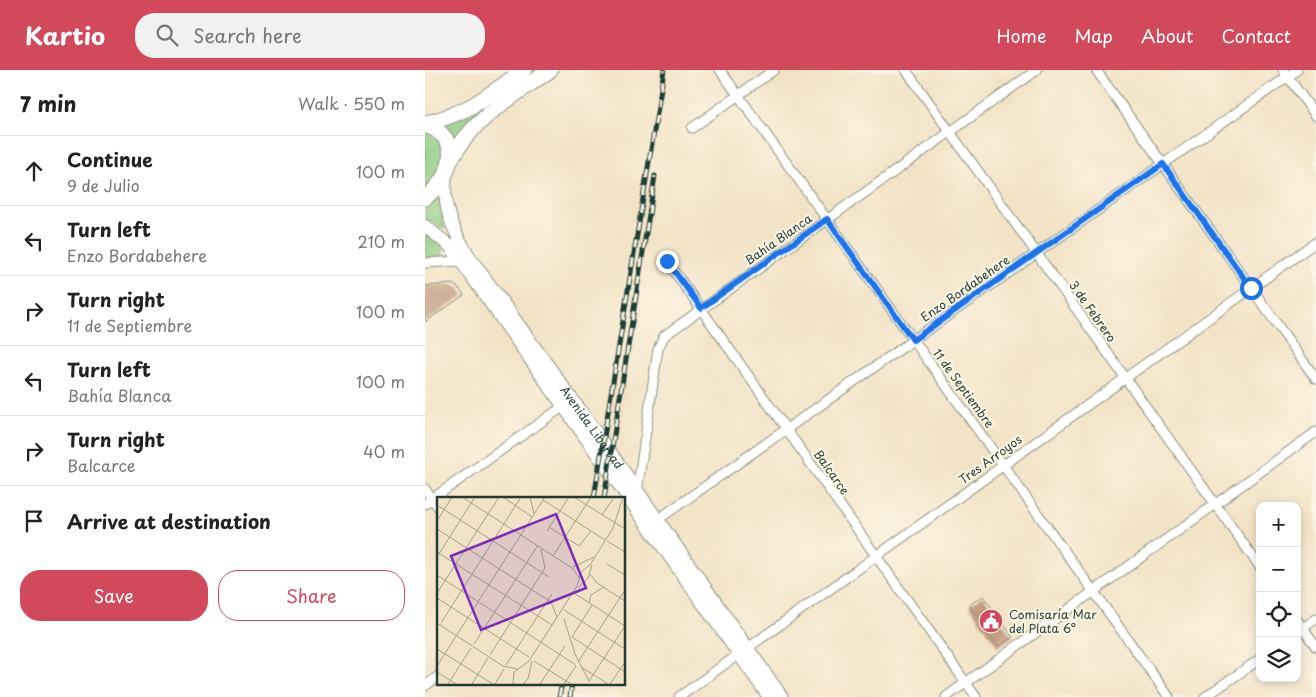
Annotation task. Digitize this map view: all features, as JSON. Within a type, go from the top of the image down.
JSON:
[{"type":"highway","points":[[425,124],[468,110],[524,70]]},
{"type":"highway","points":[[425,198],[448,166],[460,143],[480,122],[550,70]]},
{"type":"highway","points":[[425,124],[437,130],[445,138],[448,166]]},
{"type":"main road","name":"Avenida Libertad","points":[[448,166],[446,204],[455,233],[568,403],[653,524],[743,651],[782,697]]},
{"type":"main road","name":"Avenida Libertad","points":[[425,226],[444,239],[637,492],[653,524]]},
{"type":"main road","name":"Avenida Libertad","points":[[743,651],[769,697]]},
{"type":"street","name":"11 de Septiembre","points":[[721,70],[1169,697]]},
{"type":"street","points":[[692,128],[775,70]]},
{"type":"street","name":"3 de Febrero","points":[[906,70],[1256,561]]},
{"type":"street","name":"Bahía Blanca","points":[[637,492],[659,344],[664,336],[949,130],[1037,70]]},
{"type":"street","points":[[1096,70],[1316,379]]},
{"type":"street","name":"Enzo Bordabehere","points":[[653,524],[1163,164],[1285,73],[1297,70]]},
{"type":"street","points":[[1285,73],[1316,116]]},
{"type":"street","name":"Tres Arroyos","points":[[679,697],[1316,242]]},
{"type":"street","points":[[425,263],[460,261]]},
{"type":"street","name":"Balcarce","points":[[667,261],[976,697]]},
{"type":"street","points":[[425,489],[429,502],[568,403]]},
{"type":"street","points":[[946,697],[1316,432]]},
{"type":"street","points":[[1301,626],[1316,619]]},
{"type":"street","points":[[1301,629],[1316,647]]},
{"type":"street","points":[[1205,697],[1256,661]]},
{"type":"street","points":[[425,686],[437,677]]},
{"type":"green space","points":[[532,70],[541,70],[454,144],[441,125],[472,113]]},
{"type":"green space","points":[[425,131],[441,145],[443,160],[437,175],[425,191]]},
{"type":"green space","points":[[440,194],[441,214],[445,229],[425,218],[425,206]]},
{"type":"green space","points":[[425,233],[443,248],[443,256],[425,258]]},
{"type":"building","points":[[452,284],[459,288],[464,295],[425,322],[425,286]]},
{"type":"building","name":"Comisaría Mar del Plata 6°","points":[[983,596],[1013,637],[998,647],[969,605]]},
{"type":"railway","points":[[594,497],[664,70]]},
{"type":"railway","points":[[604,497],[655,176]]},
{"type":"railway","points":[[559,697],[562,684]]},
{"type":"railway","points":[[570,697],[572,684]]},
{"type":"place","name":"Comisaría Mar del Plata 6°","points":[[991,621]]},
{"type":"route","points":[[667,261],[701,308],[827,219],[913,340],[1163,164],[1251,288]]}]
